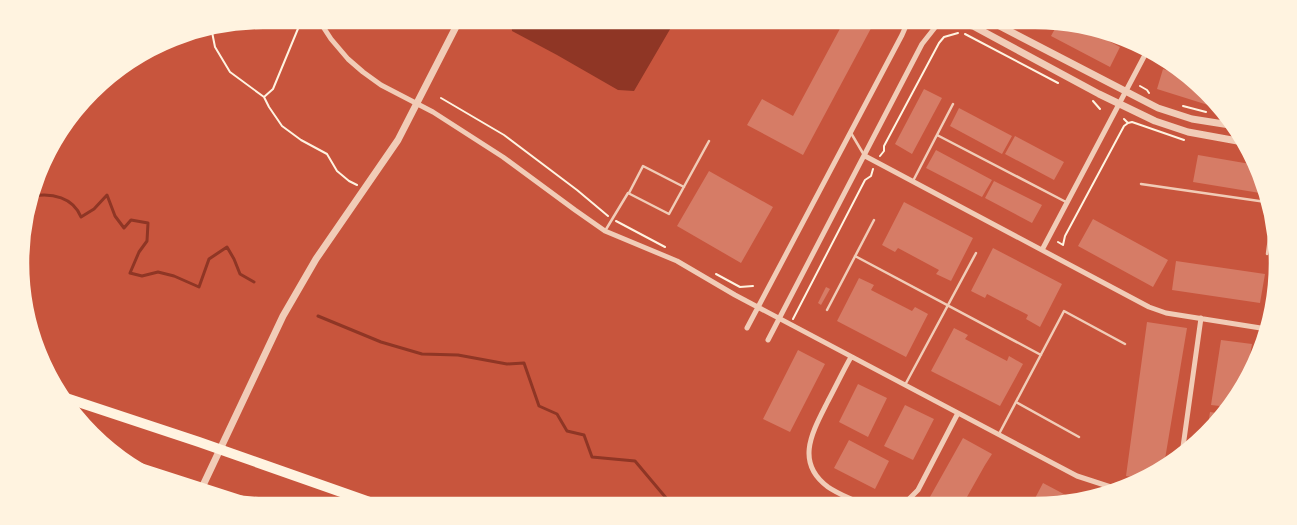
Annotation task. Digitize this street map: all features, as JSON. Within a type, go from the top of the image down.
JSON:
[{"type":"highway","points":[[72,400],[199,442],[245,460],[357,498]]},
{"type":"highway","points":[[164,476],[222,494]]},
{"type":"street","points":[[324,28],[348,59],[381,85],[417,104],[503,156],[605,230],[676,261],[758,307],[1077,476],[1107,486]]},
{"type":"street","points":[[201,489],[283,316],[316,259],[398,140],[455,28]]},
{"type":"street","points":[[747,328],[905,28]]},
{"type":"street","points":[[768,340],[922,44],[936,28]]},
{"type":"street","points":[[977,28],[1154,121],[1188,132],[1235,141]]},
{"type":"street","points":[[1003,28],[1158,108],[1192,119],[1225,124]]},
{"type":"street","points":[[1042,250],[1145,55]]},
{"type":"street","points":[[865,156],[1166,313],[1260,328]]},
{"type":"street","points":[[1183,444],[1201,318]]},
{"type":"street","points":[[849,498],[829,488],[812,468],[809,457],[809,443],[814,429],[851,356]]},
{"type":"street","points":[[908,498],[918,490],[958,413]]},
{"type":"lane","points":[[912,182],[953,104]]},
{"type":"lane","points":[[851,133],[865,156]]},
{"type":"lane","points":[[936,135],[1067,203]]},
{"type":"lane","points":[[628,193],[669,214],[709,141]]},
{"type":"lane","points":[[605,230],[643,166],[684,187]]},
{"type":"lane","points":[[1142,184],[1261,201]]},
{"type":"lane","points":[[827,310],[874,220]]},
{"type":"lane","points":[[1267,254],[1268,243]]},
{"type":"lane","points":[[905,385],[976,253]]},
{"type":"lane","points":[[855,256],[1041,355]]},
{"type":"lane","points":[[999,435],[1064,311],[1125,344]]},
{"type":"lane","points":[[1016,402],[1079,437]]},
{"type":"path","points":[[264,97],[273,89],[298,28]]},
{"type":"path","points":[[880,156],[884,152],[884,146],[935,50],[944,37],[960,32],[964,33],[1062,85]]},
{"type":"path","points":[[213,33],[216,47],[230,72],[264,97],[282,126],[300,140],[327,154],[337,171],[349,181],[365,190]]},
{"type":"path","points":[[1140,86],[1151,95]]},
{"type":"path","points":[[441,98],[504,135],[577,190],[605,214],[672,251]]},
{"type":"path","points":[[1087,98],[1095,102],[1100,109]]},
{"type":"path","points":[[1179,105],[1211,113]]},
{"type":"path","points":[[1058,242],[1063,245],[1124,126],[1128,123]]},
{"type":"path","points":[[790,324],[865,180],[870,176],[874,168]]},
{"type":"path","points":[[714,273],[740,287],[753,286]]},
{"type":"shaded area","points":[[512,28],[671,28],[634,91],[618,90],[512,31]]},
{"type":"building","points":[[840,28],[871,28],[803,155],[747,125],[762,99],[793,116]]},
{"type":"building","points":[[1055,29],[1080,32],[1103,38],[1120,47],[1110,67],[1051,36]]},
{"type":"building","points":[[1163,69],[1172,72],[1201,96],[1208,105],[1157,89]]},
{"type":"building","points":[[924,89],[942,98],[912,154],[895,144]]},
{"type":"building","points":[[959,108],[1012,136],[1002,154],[950,126]]},
{"type":"building","points":[[1015,136],[1064,162],[1054,180],[1005,154]]},
{"type":"building","points":[[936,150],[992,180],[982,197],[926,168]]},
{"type":"building","points":[[1198,155],[1247,163],[1259,193],[1193,182]]},
{"type":"building","points":[[709,171],[773,207],[741,263],[677,226]]},
{"type":"building","points":[[994,181],[1042,205],[1032,223],[985,198]]},
{"type":"building","points":[[904,202],[973,238],[951,281],[936,274],[939,270],[898,248],[895,252],[882,245]]},
{"type":"building","points":[[1093,219],[1168,260],[1153,287],[1078,246]]},
{"type":"building","points":[[993,248],[1062,284],[1040,327],[1026,319],[1028,315],[987,294],[985,298],[971,291]]},
{"type":"building","points":[[1176,261],[1265,274],[1260,303],[1172,290]]},
{"type":"building","points":[[859,278],[874,285],[871,290],[912,311],[915,307],[928,314],[906,357],[837,321]]},
{"type":"building","points":[[826,287],[830,289],[821,305],[818,303]]},
{"type":"building","points":[[1147,322],[1187,328],[1165,458],[1130,477],[1126,476]]},
{"type":"building","points":[[954,328],[968,335],[965,339],[1007,361],[1009,356],[1023,364],[1000,406],[931,371]]},
{"type":"building","points":[[1221,340],[1252,344],[1250,356],[1230,393],[1221,406],[1211,405]]},
{"type":"building","points":[[798,350],[825,364],[790,432],[763,419]]},
{"type":"building","points":[[858,384],[887,398],[868,437],[839,422]]},
{"type":"building","points":[[905,405],[934,419],[913,460],[884,446]]},
{"type":"building","points":[[1210,412],[1215,413],[1211,417],[1209,420]]},
{"type":"building","points":[[963,438],[992,454],[966,498],[929,498]]},
{"type":"building","points":[[849,440],[889,461],[875,489],[834,468]]},
{"type":"building","points":[[1043,483],[1066,495],[1050,497],[1035,498]]},
{"type":"waterway","points":[[38,195],[54,196],[67,201],[73,205],[81,217],[94,209],[107,195],[115,216],[124,228],[131,220],[148,223],[147,241],[139,252],[130,273],[142,276],[158,272],[174,276],[199,287],[209,259],[227,247],[240,274],[254,282]]},
{"type":"waterway","points":[[318,316],[381,342],[422,354],[458,355],[507,364],[524,363],[539,406],[557,414],[567,431],[584,435],[592,457],[635,461],[666,498]]}]
